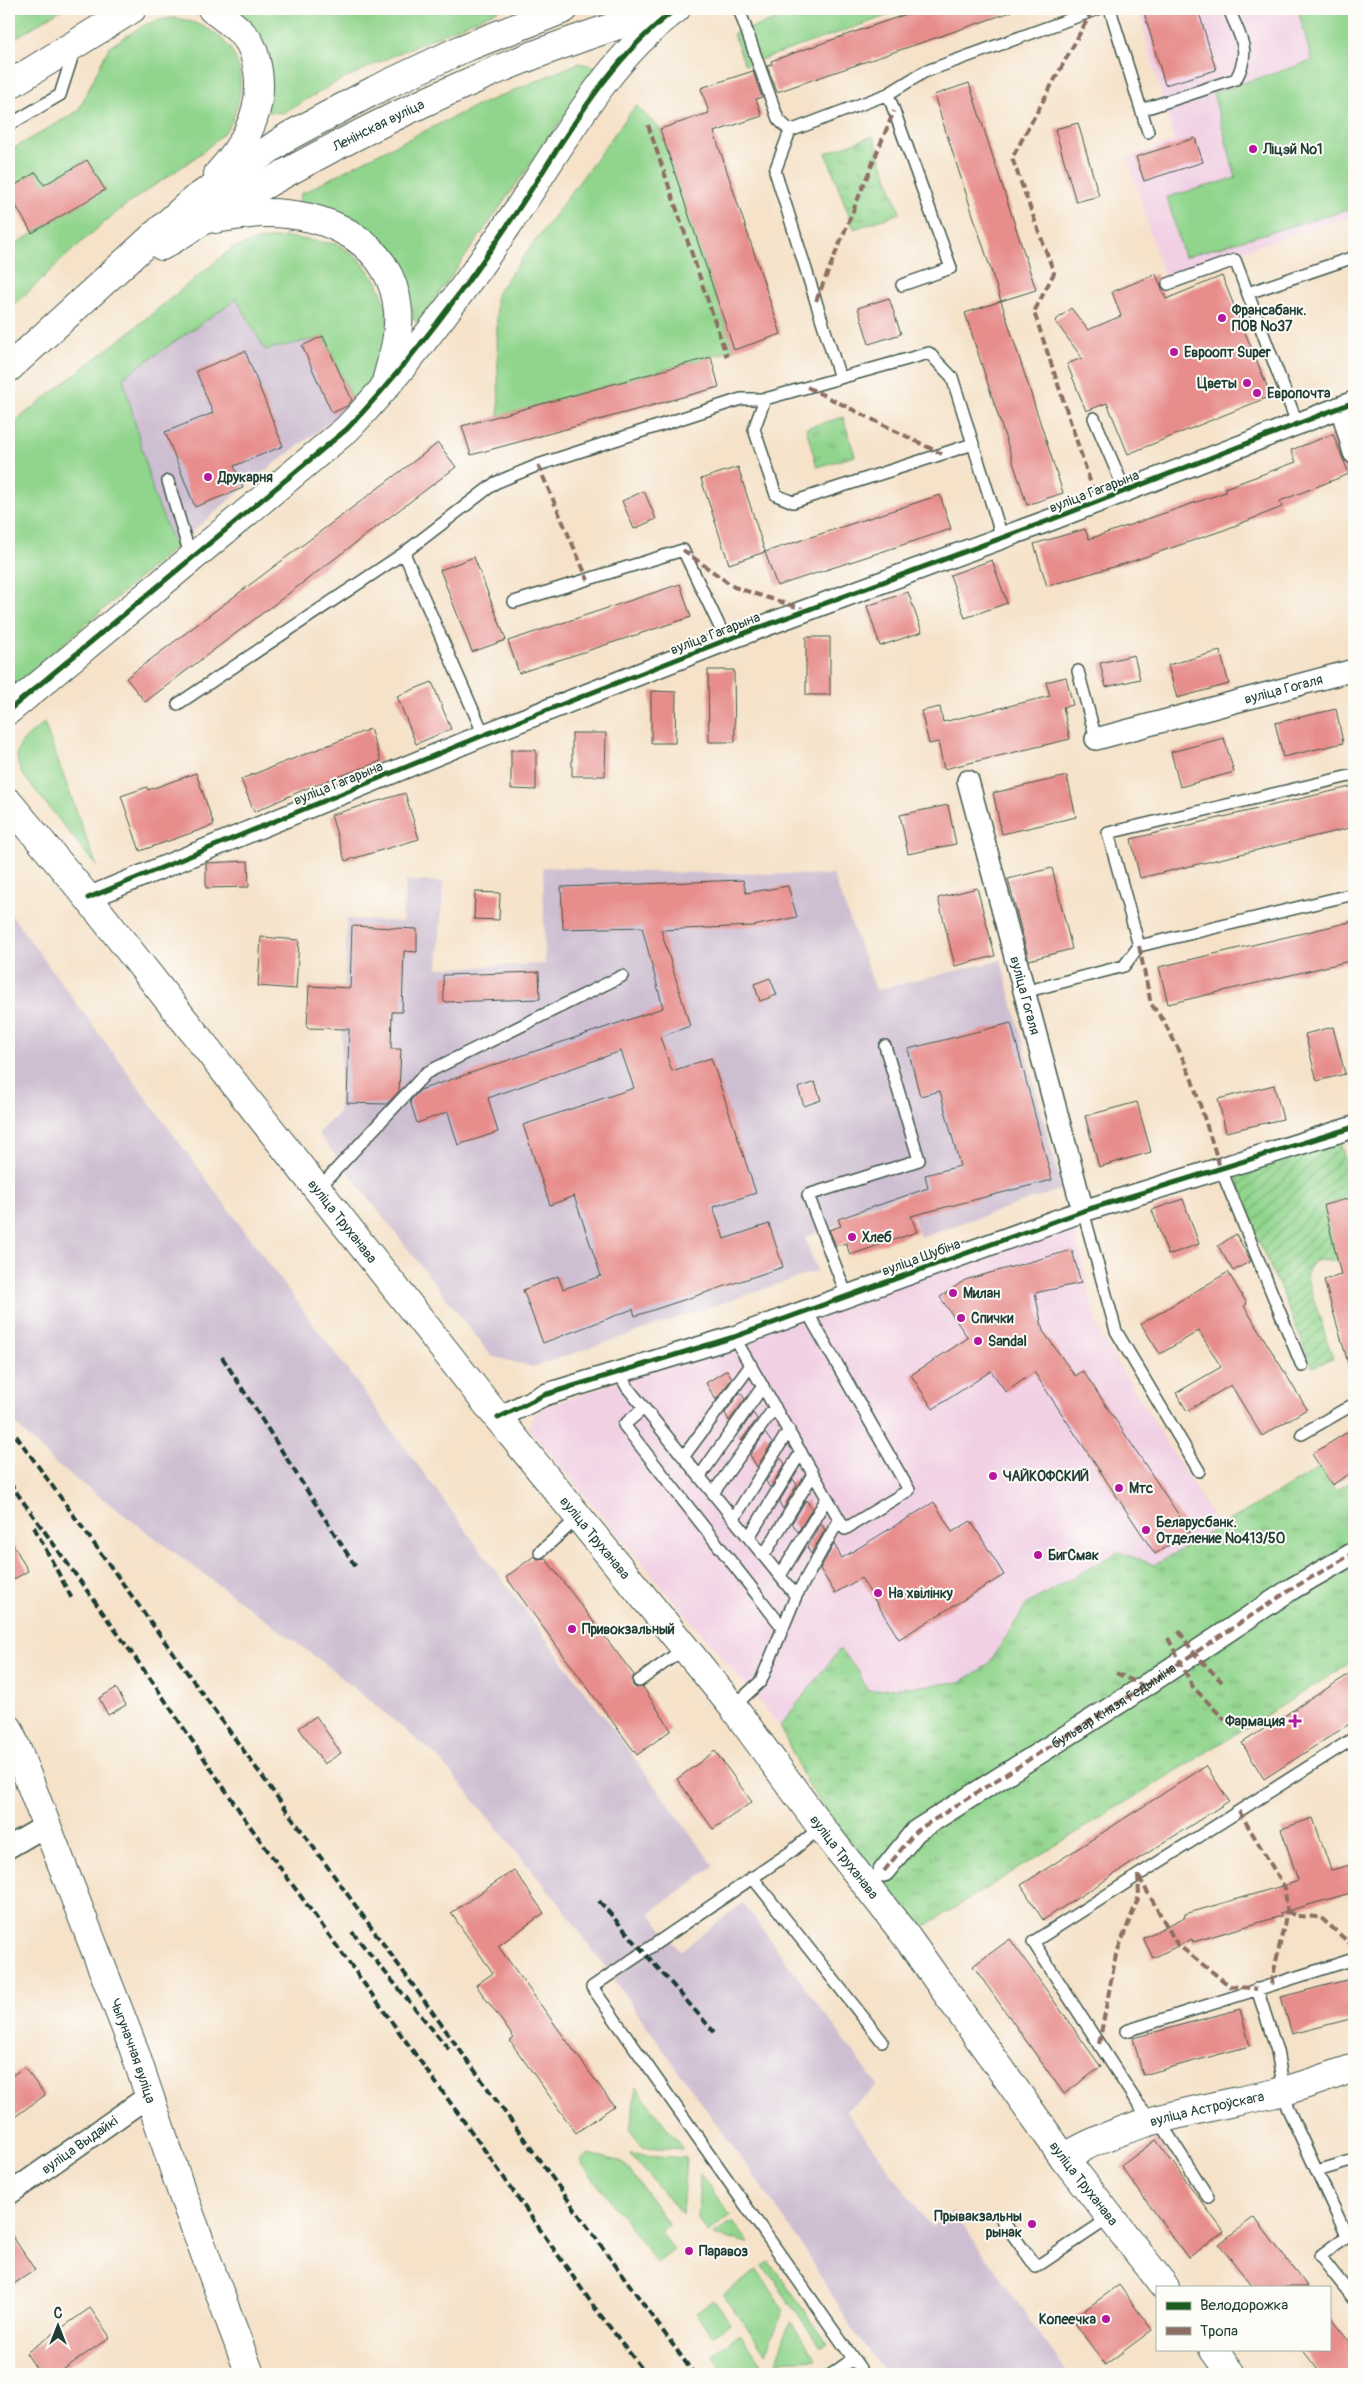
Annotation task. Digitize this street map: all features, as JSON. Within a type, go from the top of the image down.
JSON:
[{"type":"main road","points":[[9,85],[132,9]]},
{"type":"main road","points":[[196,211],[244,140],[259,102],[260,84],[256,56],[247,39],[230,22],[212,9]]},
{"type":"main road","name":"Ленінская вуліца","points":[[9,368],[107,279],[196,211],[289,136],[375,90],[462,49],[564,9]]},
{"type":"main road","name":"Ленінская вуліца","points":[[196,211],[259,188],[397,116],[484,76],[564,44],[667,9]]},
{"type":"main road","points":[[9,710],[347,429],[383,391],[440,320],[616,67],[651,27],[676,9]]},
{"type":"main road","points":[[196,211],[285,214],[316,219],[340,227],[361,241],[381,261],[391,282],[398,311],[396,344],[383,391]]},
{"type":"main road","name":"вуліца Труханава","points":[[9,803],[88,898],[498,1418],[733,1706],[821,1827],[906,1936],[1064,2158],[1112,2216],[1164,2286]]},
{"type":"main road","name":"Чыгуначная вуліца","points":[[9,1729],[134,2047],[182,2193],[250,2374]]},
{"type":"main road","name":"вуліца Астроўскага","points":[[1064,2158],[1079,2149],[1152,2121],[1285,2090],[1354,2068]]},
{"type":"main road","points":[[1213,2350],[1232,2374]]},
{"type":"street","name":"вуліца Гагарына","points":[[88,898],[484,736],[726,640],[1125,491],[1348,404]]},
{"type":"street","points":[[1348,404],[1354,453]]},
{"type":"street","name":"вуліца Гогаля","points":[[1096,739],[1354,670]]},
{"type":"street","name":"вуліца Гогаля","points":[[968,780],[1083,1211]]},
{"type":"street","name":"вуліца Шубіна","points":[[498,1418],[544,1394],[734,1337],[1083,1211],[1220,1167],[1353,1133]]},
{"type":"street","name":"бульвар Князя Гедыміна","points":[[884,1871],[916,1831],[1128,1697],[1293,1588],[1354,1553]]},
{"type":"street","points":[[9,1847],[47,1825]]},
{"type":"street","name":"вуліца Выдайкі","points":[[9,2194],[150,2095]]},
{"type":"lane","points":[[739,9],[778,119],[790,131]]},
{"type":"lane","points":[[840,378],[775,171],[790,131],[888,94],[924,72],[1098,9]]},
{"type":"lane","points":[[1110,9],[1148,132]]},
{"type":"lane","points":[[1141,110],[1236,79],[1243,66],[1246,53],[1229,9]]},
{"type":"lane","points":[[9,124],[60,95],[78,42]]},
{"type":"lane","points":[[888,94],[951,268],[902,285]]},
{"type":"lane","points":[[1248,293],[1354,257]]},
{"type":"lane","points":[[1168,284],[1235,260],[1297,424]]},
{"type":"lane","points":[[178,704],[404,553],[495,483],[538,465],[741,399],[765,399],[929,353],[952,377],[1002,537]]},
{"type":"lane","points":[[765,399],[754,429],[776,495],[793,502],[973,444]]},
{"type":"lane","points":[[1094,418],[1125,491]]},
{"type":"lane","points":[[168,481],[191,558]]},
{"type":"lane","points":[[514,602],[683,550],[726,640]]},
{"type":"lane","points":[[404,553],[484,736]]},
{"type":"lane","points":[[1078,671],[1096,739]]},
{"type":"lane","points":[[1139,946],[1108,833],[1354,775]]},
{"type":"lane","points":[[1024,992],[1124,966],[1139,946],[1354,894]]},
{"type":"lane","points":[[317,1190],[426,1073],[622,976]]},
{"type":"lane","points":[[847,1296],[808,1195],[919,1160],[884,1046]]},
{"type":"lane","points":[[1220,1167],[1302,1366]]},
{"type":"lane","points":[[1083,1211],[1116,1331],[1199,1471]]},
{"type":"lane","points":[[734,1337],[845,1529],[909,1490],[806,1310]]},
{"type":"lane","points":[[684,1456],[751,1365]]},
{"type":"lane","points":[[619,1372],[627,1387],[796,1596]]},
{"type":"lane","points":[[700,1476],[763,1386]]},
{"type":"lane","points":[[1302,1434],[1354,1404]]},
{"type":"lane","points":[[713,1493],[775,1407]]},
{"type":"lane","points":[[644,1408],[624,1425],[783,1628]]},
{"type":"lane","points":[[734,1518],[789,1430]]},
{"type":"lane","points":[[749,1537],[801,1452]]},
{"type":"lane","points":[[764,1555],[813,1474]]},
{"type":"lane","points":[[780,1576],[827,1498]]},
{"type":"lane","points":[[540,1552],[579,1517]]},
{"type":"lane","points":[[733,1706],[762,1681],[796,1596],[839,1520]]},
{"type":"lane","points":[[639,1681],[684,1648]]},
{"type":"lane","points":[[1208,2197],[1164,2128],[1152,2121],[1136,2101],[1033,1942],[1354,1738]]},
{"type":"lane","points":[[821,1827],[792,1851],[592,1987],[864,2374]]},
{"type":"lane","points":[[752,1877],[882,2040]]},
{"type":"lane","points":[[1126,2031],[1354,1959]]},
{"type":"lane","points":[[1257,1989],[1277,2051],[1285,2090],[1286,2107],[1317,2172],[1351,2233],[1320,2256],[1354,2299]]},
{"type":"lane","points":[[1317,2172],[1354,2160]]},
{"type":"lane","points":[[1002,2220],[1036,2267],[1112,2216]]},
{"type":"lane","points":[[832,2374],[853,2359]]},
{"type":"shaded area","name":"Ліцэй №1","points":[[1138,9],[1354,9],[1354,216],[1163,275],[1128,158],[1174,141]]},
{"type":"shaded area","points":[[237,299],[323,336],[354,403],[243,488],[175,547],[154,495],[123,377]]},
{"type":"shaded area","points":[[543,867],[649,872],[833,875],[876,990],[1001,960],[1062,1189],[920,1237],[905,1194],[837,1218],[839,1225],[805,1237],[817,1271],[533,1367],[491,1356],[318,1133],[339,1112],[347,919],[402,922],[406,881],[443,882],[438,968],[545,964]]},
{"type":"shaded area","points":[[9,912],[714,1866],[650,1913],[680,1951],[743,1903],[878,2086],[846,2111],[931,2227],[953,2211],[1068,2374],[886,2374],[855,2333],[792,2230],[562,1907],[439,1758],[325,1664],[57,1465],[9,1418]]},
{"type":"shaded area","points":[[1072,1223],[1100,1335],[1219,1527],[1155,1565],[1027,1604],[988,1665],[960,1682],[867,1691],[858,1670],[840,1649],[780,1726],[529,1429],[533,1417],[542,1408]]},
{"type":"green space","points":[[9,9],[62,9],[9,42]]},
{"type":"green space","points":[[232,9],[501,9],[335,83],[283,113],[268,112]]},
{"type":"green space","points":[[809,9],[907,9],[745,65],[733,34]]},
{"type":"green space","points":[[1298,9],[1354,9],[1354,208],[1184,257],[1167,197],[1236,178],[1213,93],[1312,61]]},
{"type":"green space","points":[[174,18],[190,21],[204,27],[227,44],[234,56],[239,69],[240,84],[238,101],[229,126],[207,148],[133,200],[85,239],[9,311],[9,248],[105,189],[87,160],[44,185],[36,172],[9,189],[9,151],[78,111],[109,47],[144,25]]},
{"type":"green space","points":[[579,63],[599,67],[418,323],[413,319],[410,295],[401,270],[388,248],[371,229],[364,223],[337,212],[298,206],[301,194],[367,159],[474,107]]},
{"type":"green space","points":[[636,105],[660,129],[734,350],[499,416],[496,294]]},
{"type":"green space","points":[[873,136],[900,213],[854,229],[826,153]]},
{"type":"green space","points":[[286,237],[337,244],[358,258],[376,280],[386,305],[388,337],[381,365],[354,403],[324,337],[265,350],[237,299],[123,377],[154,495],[175,547],[9,691],[9,426],[127,334],[231,249],[258,240]]},
{"type":"green space","points":[[843,417],[855,456],[817,467],[806,428]]},
{"type":"green space","points":[[44,723],[97,867],[23,775],[19,765],[17,757],[20,745]]},
{"type":"green space","points":[[1339,1140],[1354,1185],[1354,1263],[1314,1260],[1306,1275],[1333,1359],[1312,1367],[1285,1299],[1251,1225],[1235,1172]]},
{"type":"green space","points":[[1319,1468],[1335,1491],[1354,1479],[1354,1661],[917,1931],[807,1784],[780,1726],[840,1649],[858,1670],[867,1691],[960,1682],[988,1665],[1027,1604],[1118,1552],[1155,1565]]},
{"type":"green space","points":[[636,2087],[683,2149],[642,2147],[630,2130]]},
{"type":"green space","points":[[589,2154],[623,2162],[669,2224],[660,2231],[674,2250],[657,2263],[580,2161]]},
{"type":"green space","points":[[630,2154],[686,2158],[682,2214]]},
{"type":"green space","points":[[700,2174],[730,2215],[708,2233],[698,2219]]},
{"type":"green space","points":[[733,2221],[749,2243],[713,2235]]},
{"type":"green space","points":[[769,2261],[827,2343],[821,2347],[763,2265]]},
{"type":"green space","points":[[757,2270],[784,2310],[765,2353],[723,2294]]},
{"type":"green space","points":[[714,2300],[730,2323],[712,2336],[696,2313]]},
{"type":"green space","points":[[790,2322],[817,2359],[776,2361]]},
{"type":"green space","points":[[740,2334],[762,2365],[755,2374],[727,2374],[712,2355]]},
{"type":"building","points":[[921,9],[1010,9],[1011,12],[777,92],[767,66],[772,64],[771,61]]},
{"type":"building","points":[[1143,9],[1198,9],[1216,70],[1165,85]]},
{"type":"building","points":[[753,71],[762,97],[756,99],[762,116],[714,132],[781,334],[734,350],[660,129],[709,113],[701,88]]},
{"type":"building","points":[[969,83],[1036,290],[1001,301],[934,95]]},
{"type":"building","points":[[1078,123],[1099,196],[1076,202],[1055,129]]},
{"type":"building","points":[[1195,138],[1203,162],[1144,181],[1136,157]]},
{"type":"building","points":[[87,160],[105,190],[32,233],[9,194],[9,189],[36,172],[44,185]]},
{"type":"building","points":[[1156,274],[1166,299],[1222,276],[1271,396],[1128,454],[1107,403],[1086,411],[1067,364],[1082,358],[1055,321],[1071,308],[1088,330],[1121,316],[1112,292]]},
{"type":"building","points":[[889,298],[901,334],[869,344],[858,308]]},
{"type":"building","points":[[1001,301],[1063,493],[1027,505],[965,313]]},
{"type":"building","points":[[323,336],[352,400],[347,406],[332,413],[302,346]]},
{"type":"building","points":[[245,351],[283,446],[234,466],[243,488],[195,507],[165,432],[213,413],[196,371]]},
{"type":"building","points":[[711,357],[719,387],[471,455],[462,426]]},
{"type":"building","points":[[1333,434],[1349,474],[1280,501],[1282,507],[1224,530],[1127,563],[1047,586],[1034,544],[1085,529],[1089,539],[1226,492],[1225,488],[1296,462],[1291,450]]},
{"type":"building","points":[[438,443],[456,467],[145,702],[126,678]]},
{"type":"building","points":[[738,467],[765,552],[729,564],[701,479]]},
{"type":"building","points":[[644,491],[656,519],[634,529],[622,501]]},
{"type":"building","points":[[940,495],[951,529],[777,586],[765,552]]},
{"type":"building","points":[[474,557],[506,640],[472,652],[440,570]]},
{"type":"building","points":[[992,560],[1007,603],[965,618],[950,575]]},
{"type":"building","points":[[680,584],[691,617],[519,673],[508,641]]},
{"type":"building","points":[[908,592],[922,632],[880,646],[867,606]]},
{"type":"building","points":[[806,637],[830,637],[830,695],[806,695]]},
{"type":"building","points":[[1220,651],[1229,684],[1177,698],[1168,665]]},
{"type":"building","points":[[1134,655],[1140,679],[1106,687],[1100,663]]},
{"type":"building","points":[[708,670],[734,670],[735,742],[709,742]]},
{"type":"building","points":[[1066,677],[1073,705],[1063,707],[1070,739],[944,769],[938,742],[929,744],[921,711],[940,707],[943,722],[1050,696],[1046,682]]},
{"type":"building","points":[[432,682],[451,729],[416,744],[397,696]]},
{"type":"building","points":[[651,691],[676,692],[675,743],[651,743]]},
{"type":"building","points":[[1336,709],[1343,743],[1283,757],[1275,723]]},
{"type":"building","points":[[370,729],[381,761],[305,789],[254,812],[241,779]]},
{"type":"building","points":[[572,733],[606,733],[605,776],[572,776]]},
{"type":"building","points":[[1224,738],[1234,772],[1180,787],[1171,752]]},
{"type":"building","points":[[511,750],[536,750],[536,790],[511,789]]},
{"type":"building","points":[[196,773],[214,825],[140,851],[121,796],[147,787],[148,790]]},
{"type":"building","points":[[1067,776],[1076,817],[1002,834],[993,793]]},
{"type":"building","points":[[1354,786],[1354,827],[1140,878],[1131,839]]},
{"type":"building","points":[[405,793],[419,839],[345,861],[331,815]]},
{"type":"building","points":[[948,805],[956,844],[908,854],[900,815]]},
{"type":"building","points":[[248,861],[249,887],[206,888],[206,863]]},
{"type":"building","points":[[1052,868],[1072,949],[1029,960],[1008,879]]},
{"type":"building","points":[[743,880],[746,893],[788,886],[797,917],[753,926],[661,930],[690,1026],[660,1037],[672,1071],[711,1058],[756,1193],[713,1207],[724,1239],[769,1224],[783,1267],[635,1316],[633,1309],[543,1343],[523,1290],[558,1276],[563,1289],[601,1276],[574,1196],[550,1205],[523,1125],[634,1088],[621,1051],[488,1098],[498,1132],[458,1145],[448,1112],[417,1123],[410,1101],[420,1090],[663,1008],[642,927],[563,929],[561,887]]},
{"type":"building","points":[[977,888],[995,956],[955,966],[938,898]]},
{"type":"building","points":[[475,892],[500,893],[499,920],[474,919]]},
{"type":"building","points":[[1354,921],[1354,960],[1168,1004],[1159,967]]},
{"type":"building","points":[[352,926],[417,929],[417,952],[404,951],[402,1012],[392,1012],[391,1049],[401,1049],[399,1091],[387,1104],[347,1103],[349,1029],[307,1028],[309,986],[350,988]]},
{"type":"building","points":[[261,937],[299,940],[296,989],[258,986]]},
{"type":"building","points":[[539,972],[540,999],[444,1002],[443,975]]},
{"type":"building","points":[[770,978],[777,995],[760,1001],[754,984]]},
{"type":"building","points":[[1011,1023],[1052,1180],[911,1216],[917,1232],[850,1255],[846,1243],[836,1246],[829,1230],[841,1226],[838,1219],[928,1188],[925,1175],[960,1166],[940,1091],[920,1096],[908,1049]]},
{"type":"building","points":[[1333,1027],[1345,1074],[1317,1081],[1305,1034]]},
{"type":"building","points":[[815,1082],[821,1100],[804,1106],[798,1088]]},
{"type":"building","points":[[1274,1085],[1283,1119],[1226,1132],[1218,1099]]},
{"type":"building","points":[[1137,1102],[1151,1152],[1099,1167],[1085,1116]]},
{"type":"building","points":[[1354,1197],[1354,1369],[1350,1370],[1324,1280],[1341,1275],[1324,1205]]},
{"type":"building","points":[[1183,1199],[1199,1244],[1168,1255],[1152,1210]]},
{"type":"building","points":[[1236,1234],[1251,1261],[1233,1271],[1218,1246]]},
{"type":"building","points":[[1072,1250],[1081,1283],[1035,1293],[1043,1331],[1075,1376],[1083,1371],[1190,1532],[1155,1554],[1034,1372],[1006,1392],[991,1371],[933,1409],[911,1375],[968,1338],[940,1297],[965,1280]]},
{"type":"building","points":[[1228,1272],[1247,1304],[1244,1306],[1307,1409],[1262,1436],[1231,1385],[1187,1411],[1176,1393],[1221,1367],[1199,1331],[1160,1354],[1141,1324]]},
{"type":"building","points":[[727,1370],[732,1378],[716,1400],[706,1383]]},
{"type":"building","points":[[740,1392],[745,1399],[729,1421],[725,1413]]},
{"type":"building","points":[[753,1413],[757,1419],[741,1441],[738,1435]]},
{"type":"building","points":[[1354,1428],[1354,1471],[1332,1485],[1312,1454]]},
{"type":"building","points":[[765,1433],[772,1443],[757,1467],[750,1455]]},
{"type":"building","points":[[781,1458],[785,1464],[770,1488],[766,1481]]},
{"type":"building","points":[[793,1479],[797,1485],[783,1509],[779,1502]]},
{"type":"building","points":[[806,1500],[812,1509],[798,1532],[792,1523]]},
{"type":"building","points":[[934,1502],[952,1532],[971,1521],[1004,1575],[899,1639],[861,1578],[835,1593],[820,1569],[834,1544],[842,1558]]},
{"type":"building","points":[[821,1523],[825,1530],[811,1554],[807,1547]]},
{"type":"building","points":[[9,1537],[28,1571],[9,1582]]},
{"type":"building","name":"Привокзальный","points":[[534,1556],[538,1559],[545,1558],[634,1675],[633,1686],[636,1688],[643,1687],[671,1730],[637,1755],[506,1577]]},
{"type":"building","points":[[1354,1671],[1354,1721],[1264,1779],[1242,1743]]},
{"type":"building","points":[[116,1688],[126,1705],[108,1715],[99,1698]]},
{"type":"building","points":[[316,1716],[341,1753],[324,1764],[299,1728]]},
{"type":"building","points":[[715,1751],[752,1802],[713,1829],[677,1779]]},
{"type":"building","points":[[1206,1766],[1229,1801],[1043,1920],[1021,1885]]},
{"type":"building","points":[[1313,1818],[1331,1870],[1354,1864],[1354,1892],[1280,1913],[1281,1916],[1193,1942],[1192,1939],[1153,1958],[1143,1938],[1185,1917],[1185,1914],[1296,1882],[1298,1880],[1281,1829]]},
{"type":"building","points":[[514,1870],[544,1913],[498,1946],[614,2106],[576,2133],[510,2041],[514,2038],[476,1985],[493,1973],[451,1913]]},
{"type":"building","points":[[1010,1939],[1101,2067],[1064,2094],[973,1966]]},
{"type":"building","points":[[1354,1978],[1354,2018],[1292,2034],[1281,1997]]},
{"type":"building","points":[[1240,2009],[1250,2046],[1143,2075],[1133,2038]]},
{"type":"building","points":[[24,2067],[45,2095],[9,2121],[9,2078]]},
{"type":"building","points":[[1156,2140],[1224,2232],[1188,2258],[1121,2166]]},
{"type":"building","points":[[1254,2217],[1307,2286],[1252,2286],[1219,2244]]},
{"type":"building","points":[[9,2231],[35,2270],[9,2287]]},
{"type":"building","points":[[1119,2285],[1152,2330],[1105,2365],[1072,2319]]},
{"type":"building","points":[[90,2308],[110,2337],[57,2374],[40,2374],[26,2353]]},
{"type":"building","points":[[1330,2316],[1354,2347],[1354,2374],[1321,2374],[1303,2350],[1330,2350]]},
{"type":"railway","points":[[222,1357],[357,1569]]},
{"type":"railway","points":[[9,1426],[694,2374]]},
{"type":"railway","points":[[9,1482],[154,1684],[247,1822],[481,2145],[595,2308],[646,2374]]},
{"type":"railway","points":[[34,1527],[72,1599]]},
{"type":"railway","points":[[599,1901],[714,2032]]},
{"type":"railway","points":[[352,1932],[451,2052]]},
{"type":"marked path","points":[[1092,11],[1012,158],[1054,273],[1034,312],[1092,487]]},
{"type":"marked path","points":[[816,301],[894,111]]},
{"type":"marked path","points":[[648,125],[727,357]]},
{"type":"marked path","points":[[807,387],[942,454]]},
{"type":"marked path","points":[[538,465],[588,580]]},
{"type":"marked path","points":[[683,550],[734,587],[806,610]]},
{"type":"marked path","points":[[1139,946],[1151,1004],[1163,1020],[1192,1080],[1220,1167]]},
{"type":"marked path","points":[[884,1871],[916,1831],[1128,1697],[1293,1588],[1354,1553]]},
{"type":"marked path","points":[[1179,1631],[1194,1653],[1222,1682]]},
{"type":"marked path","points":[[1168,1638],[1193,1687],[1225,1720]]},
{"type":"marked path","points":[[1116,1673],[1144,1686]]},
{"type":"marked path","points":[[1239,1811],[1285,1888],[1287,1911],[1271,1985]]},
{"type":"marked path","points":[[1099,2044],[1116,1955],[1139,1896],[1138,1875]]},
{"type":"marked path","points":[[1139,1877],[1177,1944],[1230,1986],[1257,1989]]},
{"type":"marked path","points":[[1287,1911],[1296,1916],[1320,1917],[1354,1947]]},
{"type":"cycle path","points":[[9,710],[347,429],[413,354],[453,302],[492,248],[566,135],[605,80],[650,30],[676,9]]},
{"type":"cycle path","points":[[88,898],[484,735],[726,640],[1053,519],[1354,402]]},
{"type":"cycle path","points":[[498,1418],[544,1395],[734,1337],[1083,1211],[1354,1127]]},
{"type":"place","name":"Ліцэй №1","points":[[1253,149]]},
{"type":"place","name":"Франсабанк. ПОВ №37","points":[[1222,318]]},
{"type":"place","name":"Евроопт Super","points":[[1174,352]]},
{"type":"place","name":"Цветы","points":[[1247,383]]},
{"type":"place","name":"Европочта","points":[[1257,393]]},
{"type":"place","name":"Друкарня","points":[[208,477]]},
{"type":"place","name":"Хлеб","points":[[852,1237]]},
{"type":"place","name":"Милан","points":[[953,1293]]},
{"type":"place","name":"Спички","points":[[961,1318]]},
{"type":"place","name":"Sandal","points":[[978,1341]]},
{"type":"place","name":"ЧАЙКОФСКИЙ","points":[[993,1476]]},
{"type":"place","name":"Мтс","points":[[1119,1488]]},
{"type":"place","name":"Беларусбанк. Отделение №413/50","points":[[1146,1530]]},
{"type":"place","name":"БигСмак","points":[[1038,1555]]},
{"type":"place","name":"На хвілінку","points":[[878,1593]]},
{"type":"place","name":"Привокзальный","points":[[572,1629]]},
{"type":"place","name":"Фармация","points":[[1295,1721]]},
{"type":"place","name":"Прывакзальны рынак","points":[[1032,2224]]},
{"type":"place","name":"Паравоз","points":[[689,2251]]},
{"type":"place","name":"Копеечка","points":[[1106,2319]]}]
